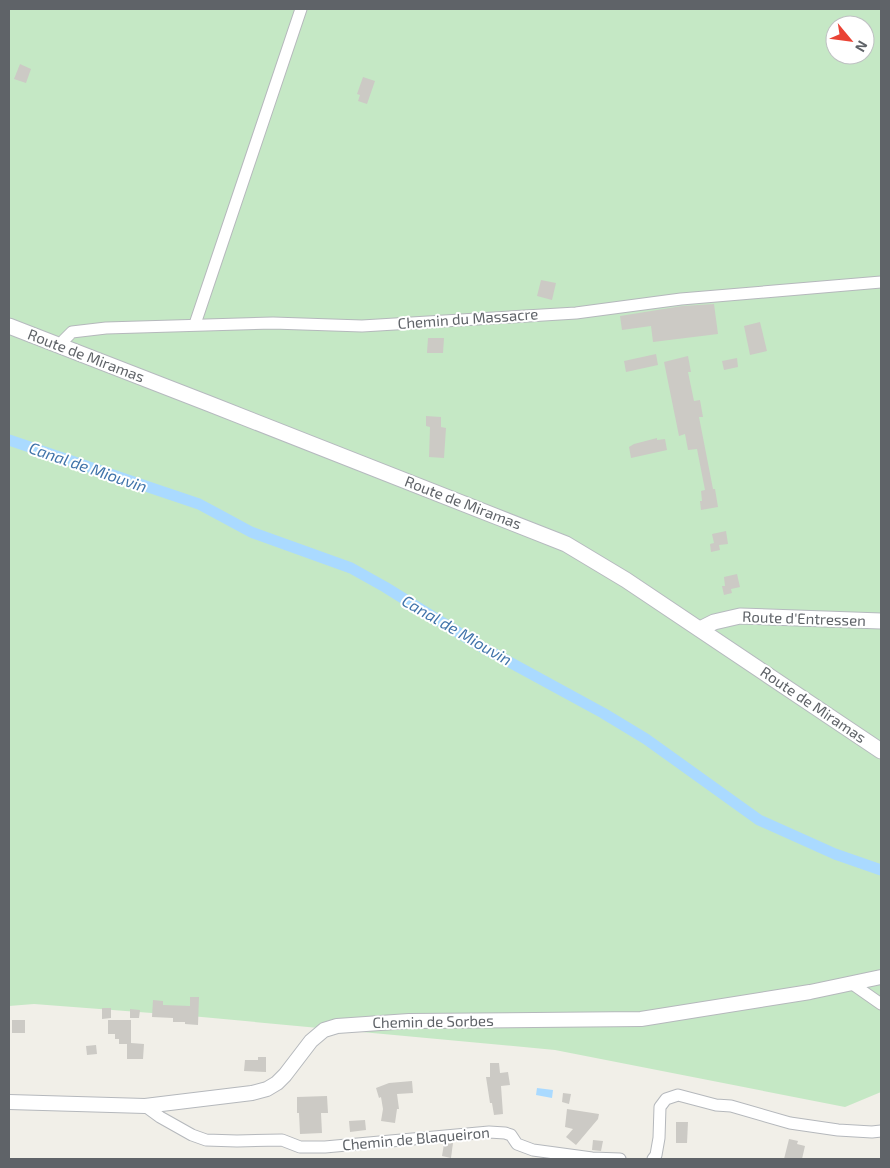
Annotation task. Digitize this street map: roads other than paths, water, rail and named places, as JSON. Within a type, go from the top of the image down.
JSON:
[{"type":"main road","name":"Route de Miramas","points":[[9,326],[558,540],[603,565],[881,751]]},
{"type":"main road","name":"Route d'Entressen","points":[[700,629],[714,622],[740,616],[881,621]]},
{"type":"street","points":[[195,324],[301,9]]},
{"type":"street","name":"Chemin du Massacre","points":[[62,346],[64,340],[72,332],[88,330],[195,324],[273,323],[362,326],[576,312],[681,298],[881,282]]},
{"type":"street","name":"Chemin de Sorbes","points":[[9,1102],[146,1106],[252,1093],[267,1089],[277,1083],[302,1051],[318,1035],[324,1030],[337,1026],[409,1021],[641,1019],[810,992],[881,977]]},
{"type":"street","points":[[851,984],[881,1004]]},
{"type":"street","points":[[653,1159],[656,1155],[659,1138],[660,1107],[666,1099],[678,1095],[716,1105],[731,1106],[790,1123],[838,1130],[881,1131]]},
{"type":"street","name":"Chemin de Blaqueiron","points":[[146,1106],[160,1117],[192,1135],[206,1140],[282,1140],[300,1147],[325,1147],[497,1132],[512,1135],[517,1144],[533,1150],[592,1158],[620,1159]]},
{"type":"street","name":"Chemin de Blaqueiron","points":[[325,1147],[326,1159]]},
{"type":"water","points":[[537,1088],[553,1090],[552,1098],[536,1095]]},
{"type":"waterway","name":"Canal de Miouvin","points":[[9,440],[199,504],[251,532],[351,568],[480,646],[603,713],[646,739],[759,820],[835,854],[881,870]]}]
